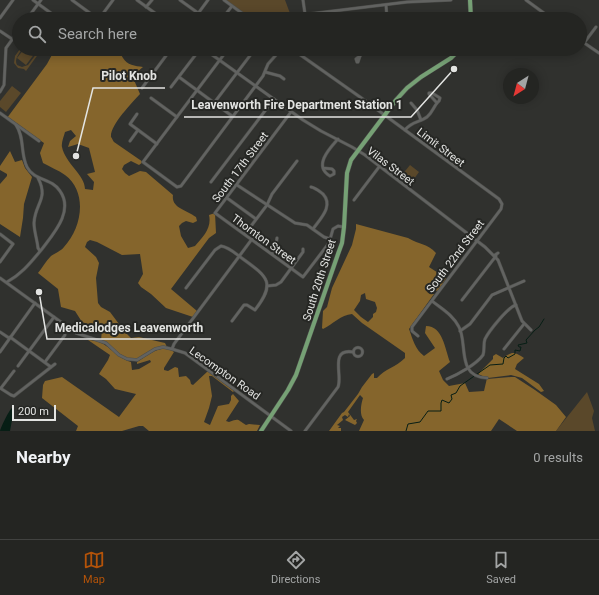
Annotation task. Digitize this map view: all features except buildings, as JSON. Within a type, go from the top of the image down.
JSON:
[{"type":"main road","points":[[470,0],[470,12]]},
{"type":"main road","name":"South 20th Street","points":[[261,431],[296,375],[338,254],[344,227],[347,173],[351,160],[357,150],[400,95],[411,84],[453,56]]},
{"type":"street","points":[[0,18],[13,0]]},
{"type":"street","points":[[33,0],[49,12]]},
{"type":"street","points":[[32,12],[41,0]]},
{"type":"street","points":[[72,0],[88,12]]},
{"type":"street","points":[[104,12],[113,0]]},
{"type":"street","points":[[137,0],[153,12]]},
{"type":"street","points":[[146,7],[152,0]]},
{"type":"street","points":[[180,0],[195,12]]},
{"type":"street","points":[[199,12],[208,0]]},
{"type":"street","points":[[224,0],[240,12]]},
{"type":"street","points":[[305,12],[303,0],[307,0]]},
{"type":"street","points":[[323,12],[386,5],[407,1],[451,0]]},
{"type":"street","points":[[526,0],[542,12]]},
{"type":"street","points":[[386,5],[386,12]]},
{"type":"street","points":[[227,12],[232,6]]},
{"type":"street","points":[[587,39],[596,27]]},
{"type":"street","points":[[0,30],[12,39],[5,50],[4,85],[0,92]]},
{"type":"street","points":[[587,45],[599,53]]},
{"type":"street","points":[[142,88],[166,56]]},
{"type":"street","points":[[171,86],[195,56]]},
{"type":"street","name":"Vilas Street","points":[[214,56],[274,98],[291,112],[316,128],[357,150],[477,240],[495,256],[524,324],[531,330]]},
{"type":"street","points":[[223,56],[143,162],[177,187],[180,187],[255,86],[265,72],[268,64],[275,56]]},
{"type":"street","points":[[214,103],[250,56]]},
{"type":"street","name":"Limit Street","points":[[302,56],[499,199],[502,204]]},
{"type":"street","points":[[265,72],[280,76],[284,79]]},
{"type":"street","points":[[179,77],[232,116]]},
{"type":"street","points":[[406,131],[411,124],[430,114],[439,101],[440,98],[429,92],[437,103]]},
{"type":"street","points":[[151,98],[177,117]]},
{"type":"street","points":[[211,182],[274,98]]},
{"type":"street","points":[[411,104],[417,110],[421,120]]},
{"type":"street","name":"South 17th Street","points":[[215,213],[291,112]]},
{"type":"street","points":[[0,113],[16,126],[39,141]]},
{"type":"street","points":[[137,114],[130,124],[156,144]]},
{"type":"street","points":[[7,282],[20,274],[61,223],[65,203],[64,197],[57,187],[33,175],[26,165],[21,134],[16,126]]},
{"type":"street","points":[[130,141],[138,130]]},
{"type":"street","points":[[21,134],[26,132]]},
{"type":"street","points":[[323,168],[333,170],[334,174],[330,176],[323,168],[325,155],[338,139]]},
{"type":"street","points":[[245,234],[267,205],[272,194],[297,161]]},
{"type":"street","points":[[354,200],[379,166]]},
{"type":"street","points":[[38,178],[42,185],[43,197],[36,211],[34,222],[38,248],[40,251]]},
{"type":"street","points":[[42,185],[45,180]]},
{"type":"street","points":[[237,184],[294,223],[307,225],[324,237],[330,239],[333,229],[338,226],[344,227]]},
{"type":"street","points":[[311,187],[315,188],[325,196],[327,205],[325,213],[313,229]]},
{"type":"street","points":[[227,198],[256,219]]},
{"type":"street","name":"South 22nd Street","points":[[418,336],[411,329],[501,209],[502,204]]},
{"type":"street","name":"Thornton Street","points":[[215,213],[303,277],[329,243],[330,239]]},
{"type":"street","points":[[0,234],[13,244],[0,262]]},
{"type":"street","points":[[272,254],[276,245],[276,238]]},
{"type":"street","points":[[172,349],[174,344],[252,239]]},
{"type":"street","points":[[186,288],[218,248],[225,247],[240,257],[263,274],[267,286],[266,295],[255,310],[247,305],[242,307],[232,321]]},
{"type":"street","points":[[267,286],[276,285],[281,282],[303,252],[303,249]]},
{"type":"street","points":[[462,300],[498,253]]},
{"type":"street","points":[[0,278],[54,317],[18,366]]},
{"type":"street","points":[[460,331],[470,324],[492,295],[524,281]]},
{"type":"street","points":[[432,301],[451,316],[460,331],[463,341],[463,357],[468,367],[476,375],[487,378]]},
{"type":"street","points":[[0,352],[35,303]]},
{"type":"street","points":[[447,379],[457,375],[481,357],[484,352],[485,339],[507,310],[516,305]]},
{"type":"street","name":"Lecompton Road","points":[[54,317],[81,336],[106,343],[124,358],[137,360],[158,348],[167,347],[189,356],[291,431]]},
{"type":"street","points":[[504,349],[524,324]]},
{"type":"street","points":[[0,332],[51,367]]},
{"type":"street","points":[[45,362],[65,335]]},
{"type":"street","points":[[305,431],[338,387],[340,381],[337,366],[339,359],[345,352],[353,352]]},
{"type":"street","points":[[14,371],[1,388],[12,396],[55,364]]},
{"type":"shaded area","points":[[224,0],[285,0],[290,12],[240,12]]},
{"type":"shaded area","points":[[15,56],[18,56],[16,61],[17,65],[22,67],[28,65],[35,56],[37,56],[26,71],[18,68],[14,63]]},
{"type":"shaded area","points":[[19,56],[33,56],[26,65],[17,58]]},
{"type":"shaded area","points":[[51,56],[122,56],[129,64],[143,67],[137,72],[134,80],[140,94],[118,120],[114,126],[111,137],[114,142],[143,162],[139,165],[131,161],[124,165],[122,169],[129,176],[140,171],[146,172],[173,195],[174,203],[177,206],[196,217],[197,221],[193,223],[186,221],[179,226],[181,236],[188,248],[195,246],[204,236],[210,220],[209,215],[215,213],[216,233],[209,238],[171,289],[197,311],[193,317],[166,308],[141,287],[138,283],[143,274],[140,254],[122,255],[97,242],[90,240],[87,242],[85,247],[96,257],[99,263],[96,278],[98,303],[101,307],[110,312],[131,338],[139,337],[165,343],[167,347],[159,348],[137,360],[127,359],[101,341],[102,329],[82,322],[75,311],[61,307],[58,289],[38,273],[47,260],[60,251],[70,239],[75,230],[80,210],[80,200],[72,182],[62,173],[43,163],[40,153],[44,143],[7,118]],"holes":[[[71,130],[76,136],[70,141],[68,147],[78,144],[89,148],[95,172],[87,174],[94,182],[93,190],[85,189],[82,179],[64,153],[62,142],[65,132]]]},
{"type":"shaded area","points":[[12,86],[21,93],[6,112],[0,107],[0,101]]},
{"type":"shaded area","points":[[10,151],[15,162],[22,160],[25,168],[32,177],[24,204],[20,237],[0,224],[0,184],[7,174],[0,170],[0,166]]},
{"type":"shaded area","points":[[410,165],[419,172],[411,183],[401,176]]},
{"type":"shaded area","points":[[356,224],[408,238],[426,246],[436,253],[429,267],[446,278],[438,292],[431,284],[427,286],[426,290],[428,293],[434,294],[409,329],[416,347],[424,356],[435,348],[425,333],[426,326],[432,327],[440,334],[450,362],[439,371],[443,380],[449,386],[465,383],[469,392],[484,391],[487,378],[478,374],[493,359],[493,356],[496,354],[503,358],[511,353],[518,354],[524,358],[517,364],[515,369],[539,384],[544,391],[541,392],[522,378],[511,375],[487,379],[515,377],[556,405],[566,417],[556,431],[517,431],[499,419],[491,431],[359,431],[364,420],[361,412],[363,398],[360,395],[348,412],[354,420],[357,419],[357,423],[355,425],[345,420],[350,416],[349,414],[348,417],[345,415],[342,417],[343,420],[337,425],[340,426],[338,428],[341,428],[341,431],[329,431],[372,374],[374,373],[374,378],[377,378],[383,372],[398,364],[405,358],[405,353],[362,323],[352,314],[344,316],[323,329],[322,328],[323,311],[327,307],[332,288],[352,245]],"holes":[[[365,293],[366,299],[375,302],[377,308],[376,312],[373,314],[373,317],[368,322],[354,310],[360,301],[361,295]]]},
{"type":"shaded area","points":[[88,340],[101,343],[125,360],[131,362],[132,370],[139,369],[151,362],[150,360],[137,364],[137,362],[150,353],[160,349],[174,352],[164,370],[168,371],[175,367],[178,368],[179,377],[186,376],[193,385],[208,371],[234,391],[233,392],[212,376],[209,376],[212,396],[204,422],[210,425],[218,406],[229,404],[233,394],[239,401],[226,421],[229,422],[237,420],[246,425],[260,425],[257,431],[149,431],[143,426],[139,426],[122,431],[76,431],[78,426],[42,398],[43,385],[45,381],[62,377],[119,417],[136,394],[115,389],[99,374],[110,355]]},
{"type":"shaded area","points":[[587,392],[594,411],[592,418],[595,431],[556,431]]},
{"type":"shaded area","points":[[12,408],[14,416],[10,431],[0,431],[3,422]]},
{"type":"waterway","points":[[406,431],[408,424],[420,422],[428,411],[441,411],[442,400],[449,403],[452,399],[451,395],[456,393],[460,386],[490,365],[503,364],[504,358],[506,356],[508,358],[515,354],[515,350],[520,351],[521,347],[518,345],[527,343],[526,340],[539,327],[544,319]]},
{"type":"place","name":"Leavenworth Fire Department Station 1","points":[[454,69]]},
{"type":"place","name":"Pilot Knob","points":[[76,156]]},
{"type":"place","name":"Medicalodges Leavenworth","points":[[39,292]]}]
